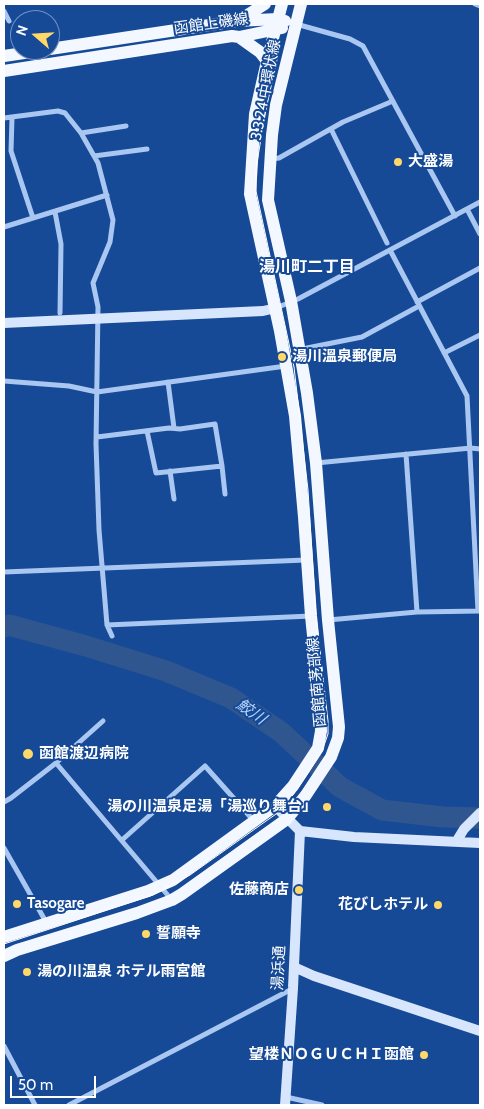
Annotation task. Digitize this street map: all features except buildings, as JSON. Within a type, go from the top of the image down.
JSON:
[{"type":"main road","points":[[236,21],[253,13],[265,4]]},
{"type":"main road","name":"3.3.24 中環状線","points":[[276,308],[250,194],[255,114],[282,4]]},
{"type":"main road","name":"3.3.24 中環状線","points":[[291,302],[268,200],[276,105],[301,4]]},
{"type":"main road","name":"函館上磯線","points":[[60,47],[236,21],[277,25],[296,24]]},
{"type":"main road","name":"函館上磯線","points":[[4,71],[232,36],[239,37],[277,25]]},
{"type":"main road","points":[[239,37],[260,52],[267,61]]},
{"type":"main road","name":"函館南茅部線","points":[[4,956],[172,900],[287,820],[330,757],[338,738],[339,727],[328,620],[316,463],[307,393],[291,302]]},
{"type":"main road","name":"函館南茅部線","points":[[4,937],[148,891],[173,880],[275,806],[302,773],[318,748],[321,716],[311,616],[298,445],[276,308]]},
{"type":"street","points":[[475,4],[480,6]]},
{"type":"street","points":[[4,11],[9,21]]},
{"type":"street","points":[[296,24],[350,39],[363,46],[455,216]]},
{"type":"street","points":[[270,160],[279,158],[343,122],[393,101]]},
{"type":"street","points":[[4,118],[61,112],[69,117],[94,156],[113,220],[110,242],[93,283],[98,307],[98,511],[107,626],[112,636]]},
{"type":"street","points":[[12,118],[11,151],[34,218]]},
{"type":"street","points":[[81,133],[126,126]]},
{"type":"street","points":[[331,129],[388,243]]},
{"type":"street","points":[[94,156],[147,149]]},
{"type":"street","points":[[4,227],[107,195]]},
{"type":"street","points":[[4,323],[276,308],[291,302],[480,202]]},
{"type":"street","points":[[468,209],[480,234]]},
{"type":"street","points":[[56,212],[60,244],[60,313]]},
{"type":"street","points":[[328,620],[417,612],[479,611],[467,396],[390,250]]},
{"type":"street","points":[[307,348],[362,337],[480,268]]},
{"type":"street","points":[[444,353],[480,335]]},
{"type":"street","points":[[4,381],[69,386],[97,392],[286,366]]},
{"type":"street","points":[[168,382],[174,428]]},
{"type":"street","points":[[97,437],[215,424],[225,494]]},
{"type":"street","points":[[147,431],[156,472],[222,466]]},
{"type":"street","points":[[316,463],[471,448],[480,449]]},
{"type":"street","points":[[406,454],[417,612]]},
{"type":"street","points":[[170,471],[174,499]]},
{"type":"street","points":[[4,572],[307,560]]},
{"type":"street","points":[[107,626],[311,616]]},
{"type":"street","points":[[4,802],[56,763],[103,721]]},
{"type":"street","points":[[56,763],[172,900]]},
{"type":"street","points":[[122,840],[205,766],[254,821]]},
{"type":"street","points":[[275,806],[300,831],[354,837],[480,843]]},
{"type":"street","points":[[456,842],[464,829],[480,813]]},
{"type":"street","name":"湯浜通","points":[[286,1101],[300,831]]},
{"type":"street","points":[[4,848],[47,923]]},
{"type":"street","points":[[294,967],[314,976],[480,1031]]},
{"type":"street","points":[[68,1105],[293,988]]},
{"type":"street","points":[[5,1049],[35,1105]]},
{"type":"street","points":[[286,1101],[322,1105]]},
{"type":"waterway","name":"鮫川","points":[[4,627],[9,625],[166,671],[231,698],[281,732],[340,787],[382,810],[443,817],[480,818]]},
{"type":"tram line","points":[[4,944],[153,895],[190,875],[276,814],[293,795],[306,776],[322,751],[328,734],[316,616],[308,490],[294,367],[256,191],[256,169],[265,114],[280,46]]},
{"type":"place","name":"大盛湯","points":[[398,162]]},
{"type":"place","name":"湯川溫泉郵便局","points":[[282,357]]},
{"type":"place","name":"函館渡辺病院","points":[[28,754]]},
{"type":"place","name":"湯の川温泉足湯「湯巡り舞台」","points":[[327,807]]},
{"type":"place","name":"佐藤商店","points":[[299,890]]},
{"type":"place","name":"Tasogare","points":[[17,904]]},
{"type":"place","name":"花びしホテル","points":[[438,905]]},
{"type":"place","name":"誓願寺","points":[[146,934]]},
{"type":"place","name":"湯の川温泉 ホテル雨宮館","points":[[27,972]]},
{"type":"place","name":"望楼ＮＯＧＵＣＨＩ函館","points":[[424,1055]]},
{"type":"district","name":"湯川町二丁目","points":[[307,267]]}]
